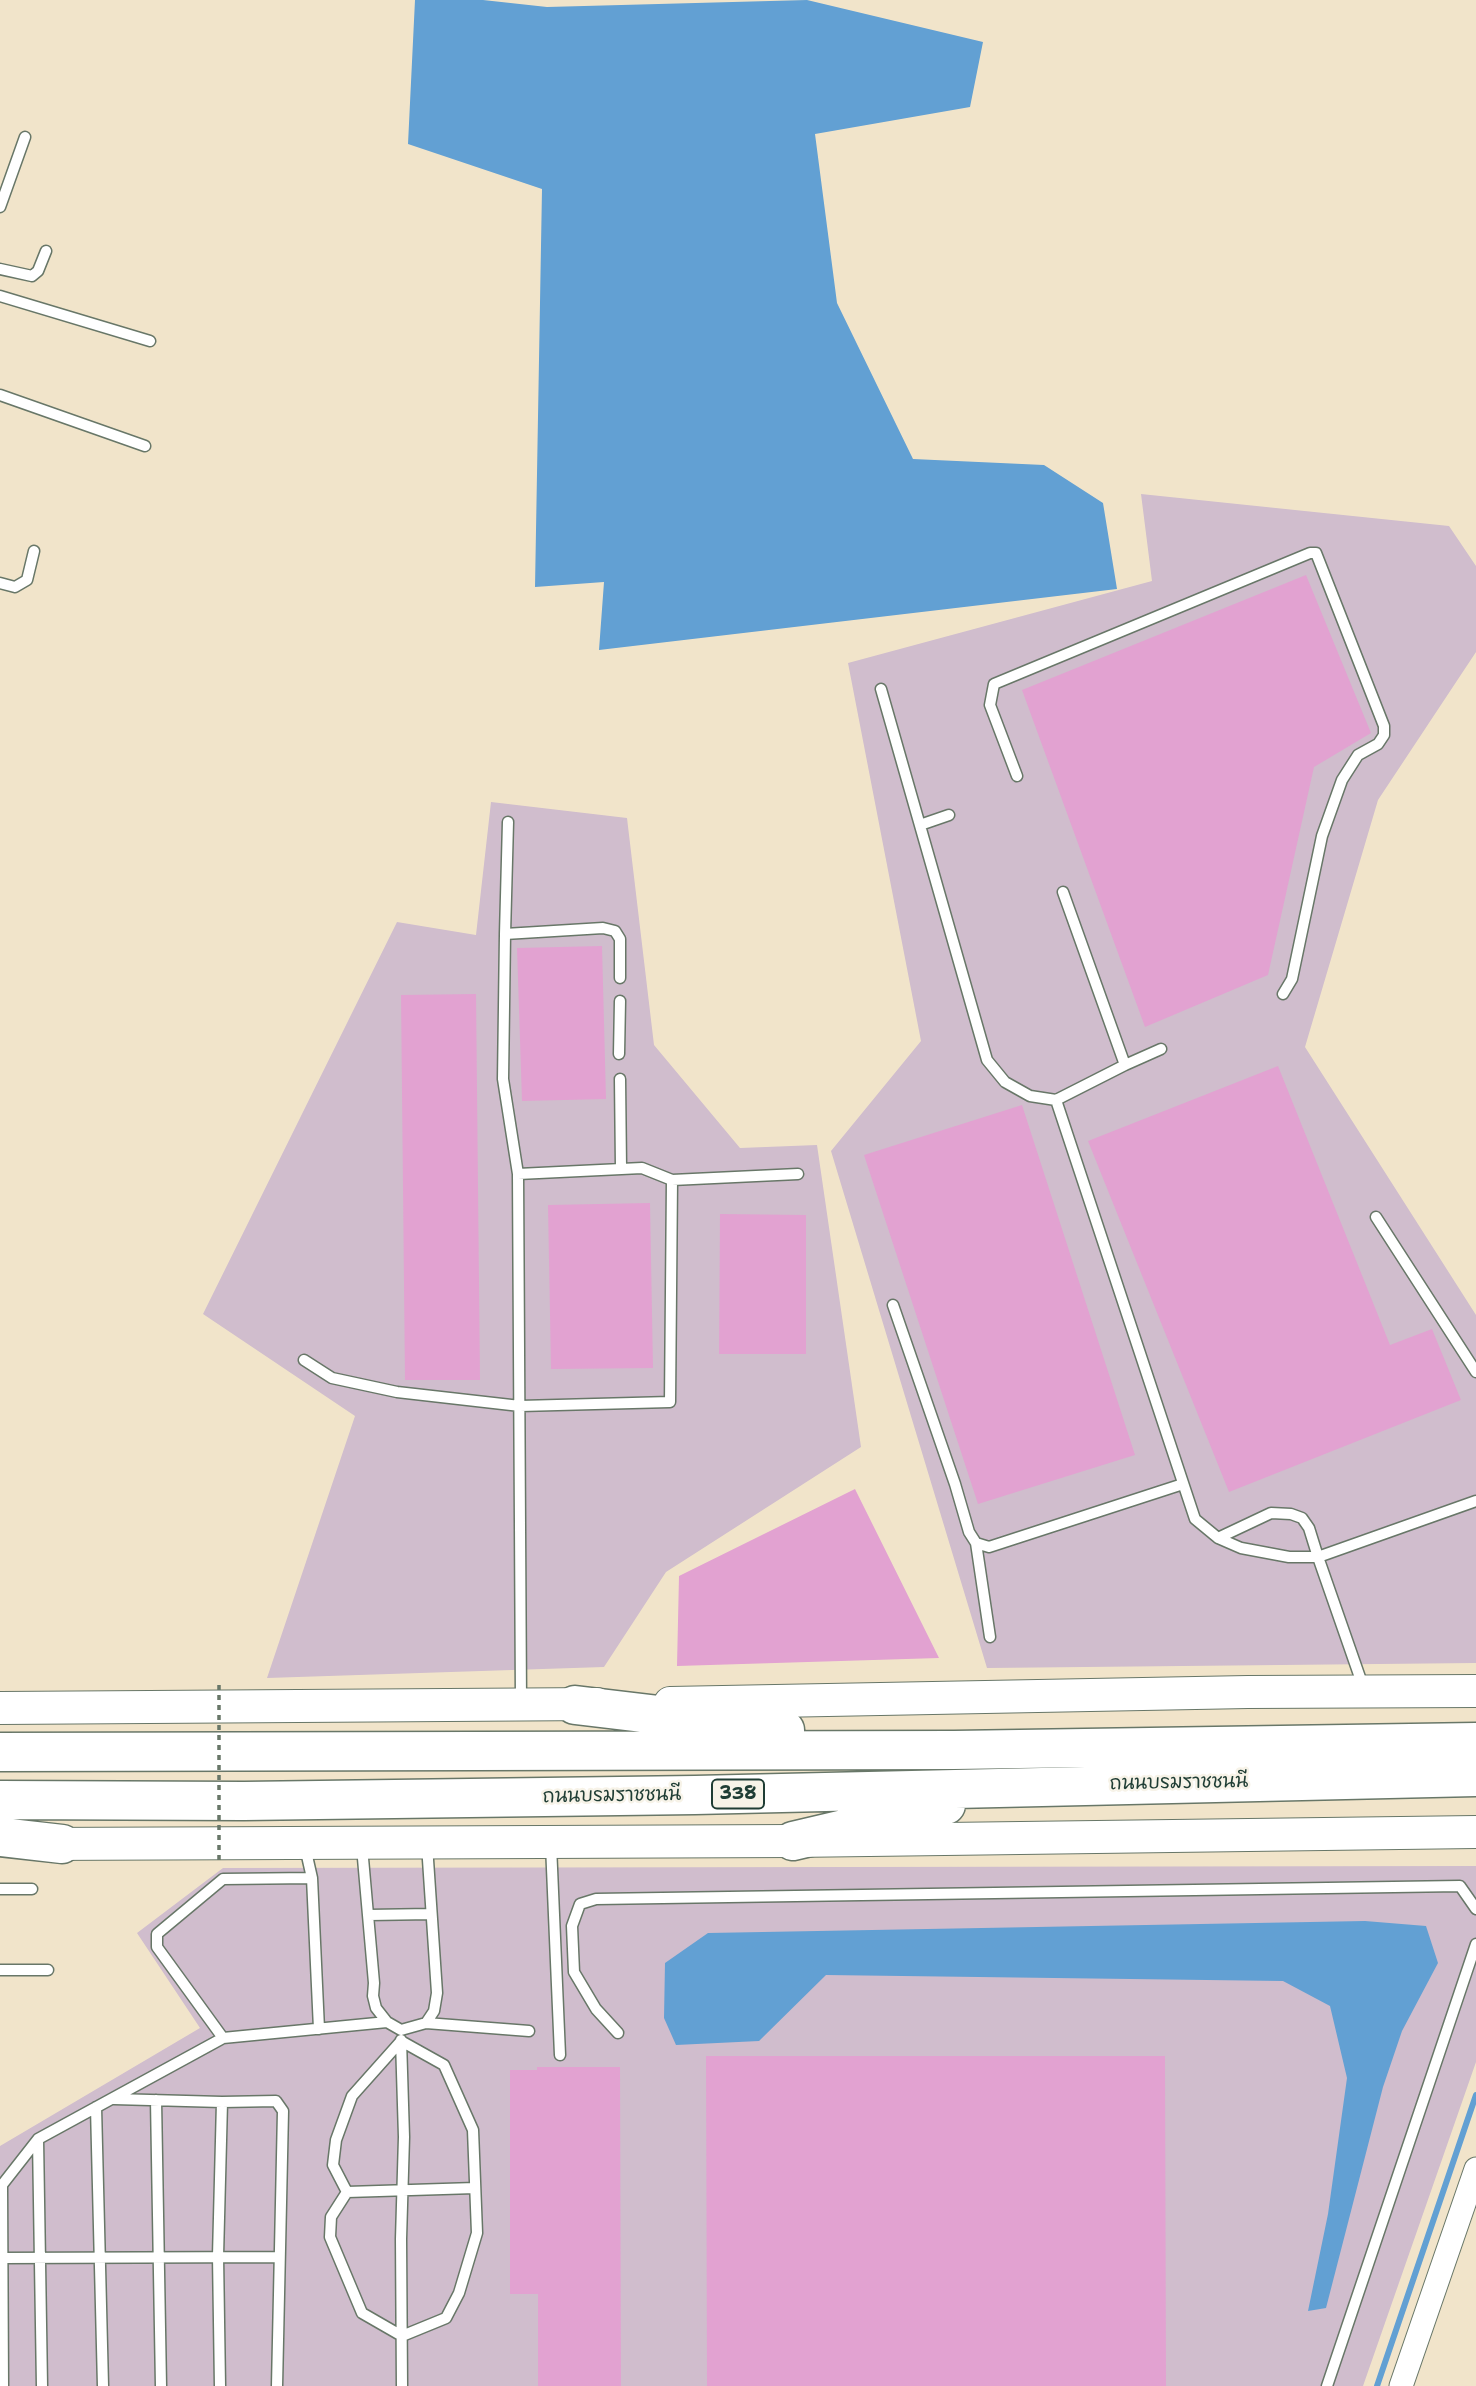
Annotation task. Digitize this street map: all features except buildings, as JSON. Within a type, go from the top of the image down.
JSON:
[{"type":"highway","points":[[575,1705],[954,1750]]},
{"type":"highway","name":"ถนนบรมราชชนนี","points":[[0,1752],[954,1750],[1476,1742]]},
{"type":"highway","name":"ถนนบรมราชชนนี","points":[[0,1800],[572,1797],[1476,1777]]},
{"type":"highway","points":[[793,1841],[1023,1786]]},
{"type":"highway","points":[[0,1836],[62,1844]]},
{"type":"main road","points":[[0,1708],[575,1705],[1476,1691]]},
{"type":"main road","points":[[0,1844],[551,1843],[1476,1832]]},
{"type":"street","points":[[1401,2386],[1476,2169]]},
{"type":"lane","points":[[0,207],[24,137]]},
{"type":"lane","points":[[0,269],[32,276],[38,271],[46,251]]},
{"type":"lane","points":[[0,296],[150,341]]},
{"type":"lane","points":[[0,395],[145,446]]},
{"type":"lane","points":[[0,583],[15,587],[27,580],[34,551]]},
{"type":"lane","points":[[1017,776],[989,705],[994,684],[1310,553],[1316,553],[1384,726],[1384,735],[1378,744],[1358,755],[1342,780],[1322,836],[1292,979],[1283,993]]},
{"type":"lane","points":[[881,689],[988,1060],[1005,1082],[1030,1096],[1056,1100],[1161,1049]]},
{"type":"lane","points":[[920,825],[949,815]]},
{"type":"lane","points":[[508,822],[503,1079],[518,1174],[521,1705]]},
{"type":"lane","points":[[1063,892],[1125,1065]]},
{"type":"lane","points":[[505,934],[603,929],[615,931],[620,939],[620,978]]},
{"type":"lane","points":[[619,1054],[620,1001]]},
{"type":"lane","points":[[620,1079],[621,1168]]},
{"type":"lane","points":[[1056,1100],[1195,1519],[1218,1538],[1241,1548],[1289,1557],[1318,1558],[1476,1501]]},
{"type":"lane","points":[[518,1174],[621,1168],[642,1168],[672,1180],[798,1174]]},
{"type":"lane","points":[[304,1360],[332,1378],[397,1392],[520,1406],[670,1402],[672,1180]]},
{"type":"lane","points":[[1376,1217],[1476,1372]]},
{"type":"lane","points":[[892,1305],[955,1484],[969,1532],[976,1543],[990,1637]]},
{"type":"lane","points":[[976,1543],[989,1547],[1183,1484]]},
{"type":"lane","points":[[1218,1538],[1271,1513],[1291,1514],[1302,1518],[1309,1528],[1365,1691]]},
{"type":"lane","points":[[346,2192],[333,2165],[336,2140],[352,2096],[401,2036],[426,2023],[434,2011],[437,1993],[427,1843]]},
{"type":"lane","points":[[551,1843],[560,2055]]},
{"type":"lane","points":[[305,1844],[312,1878],[319,2029]]},
{"type":"lane","points":[[361,1844],[376,2008],[401,2036],[444,2065],[473,2130],[477,2233],[458,2293],[446,2318],[402,2336]]},
{"type":"lane","points":[[223,2038],[157,1947],[157,1934],[223,1879],[312,1878]]},
{"type":"lane","points":[[618,2033],[596,2009],[574,1972],[572,1926],[580,1904],[596,1899],[1460,1886],[1476,1909]]},
{"type":"lane","points":[[0,1889],[32,1889]]},
{"type":"lane","points":[[369,1915],[431,1914]]},
{"type":"lane","points":[[1327,2386],[1476,1944]]},
{"type":"lane","points":[[0,1970],[48,1970]]},
{"type":"lane","points":[[3,2386],[2,2185],[38,2139],[223,2038],[387,2022]]},
{"type":"lane","points":[[426,2023],[529,2031]]},
{"type":"lane","points":[[401,2036],[402,2386]]},
{"type":"lane","points":[[111,2099],[276,2101],[283,2111],[277,2257],[277,2386]]},
{"type":"lane","points":[[156,2100],[161,2386]]},
{"type":"lane","points":[[220,2386],[218,2256],[222,2102]]},
{"type":"lane","points":[[96,2107],[103,2386]]},
{"type":"lane","points":[[38,2139],[42,2386]]},
{"type":"lane","points":[[346,2192],[475,2188]]},
{"type":"lane","points":[[346,2192],[331,2217],[330,2237],[362,2313],[402,2336]]},
{"type":"lane","points":[[2,2258],[277,2257]]},
{"type":"path","points":[[219,1681],[219,1860]]},
{"type":"shaded area","points":[[1141,494],[1449,526],[1476,566],[1476,652],[1378,800],[1305,1047],[1476,1315],[1476,1663],[987,1668],[831,1151],[921,1041],[848,663],[1152,581]]},
{"type":"shaded area","points":[[491,802],[627,818],[654,1045],[740,1148],[817,1145],[861,1447],[666,1572],[604,1667],[267,1678],[355,1416],[203,1314],[397,922],[476,935]]},
{"type":"shaded area","points":[[1476,1866],[1476,2062],[1363,2386],[0,2386],[0,2146],[200,2028],[137,1933],[223,1868]]},
{"type":"water","points":[[415,0],[483,0],[547,7],[807,0],[983,42],[970,107],[815,134],[837,303],[913,459],[1044,465],[1103,503],[1117,589],[599,650],[604,582],[535,587],[542,189],[408,144]]},
{"type":"water","points":[[1365,1921],[1426,1926],[1438,1963],[1402,2031],[1383,2087],[1326,2308],[1308,2311],[1328,2214],[1347,2078],[1330,2006],[1283,1981],[826,1975],[759,2041],[676,2045],[664,2018],[665,1963],[708,1933]]},
{"type":"waterway","points":[[1377,2386],[1476,2095]]}]
